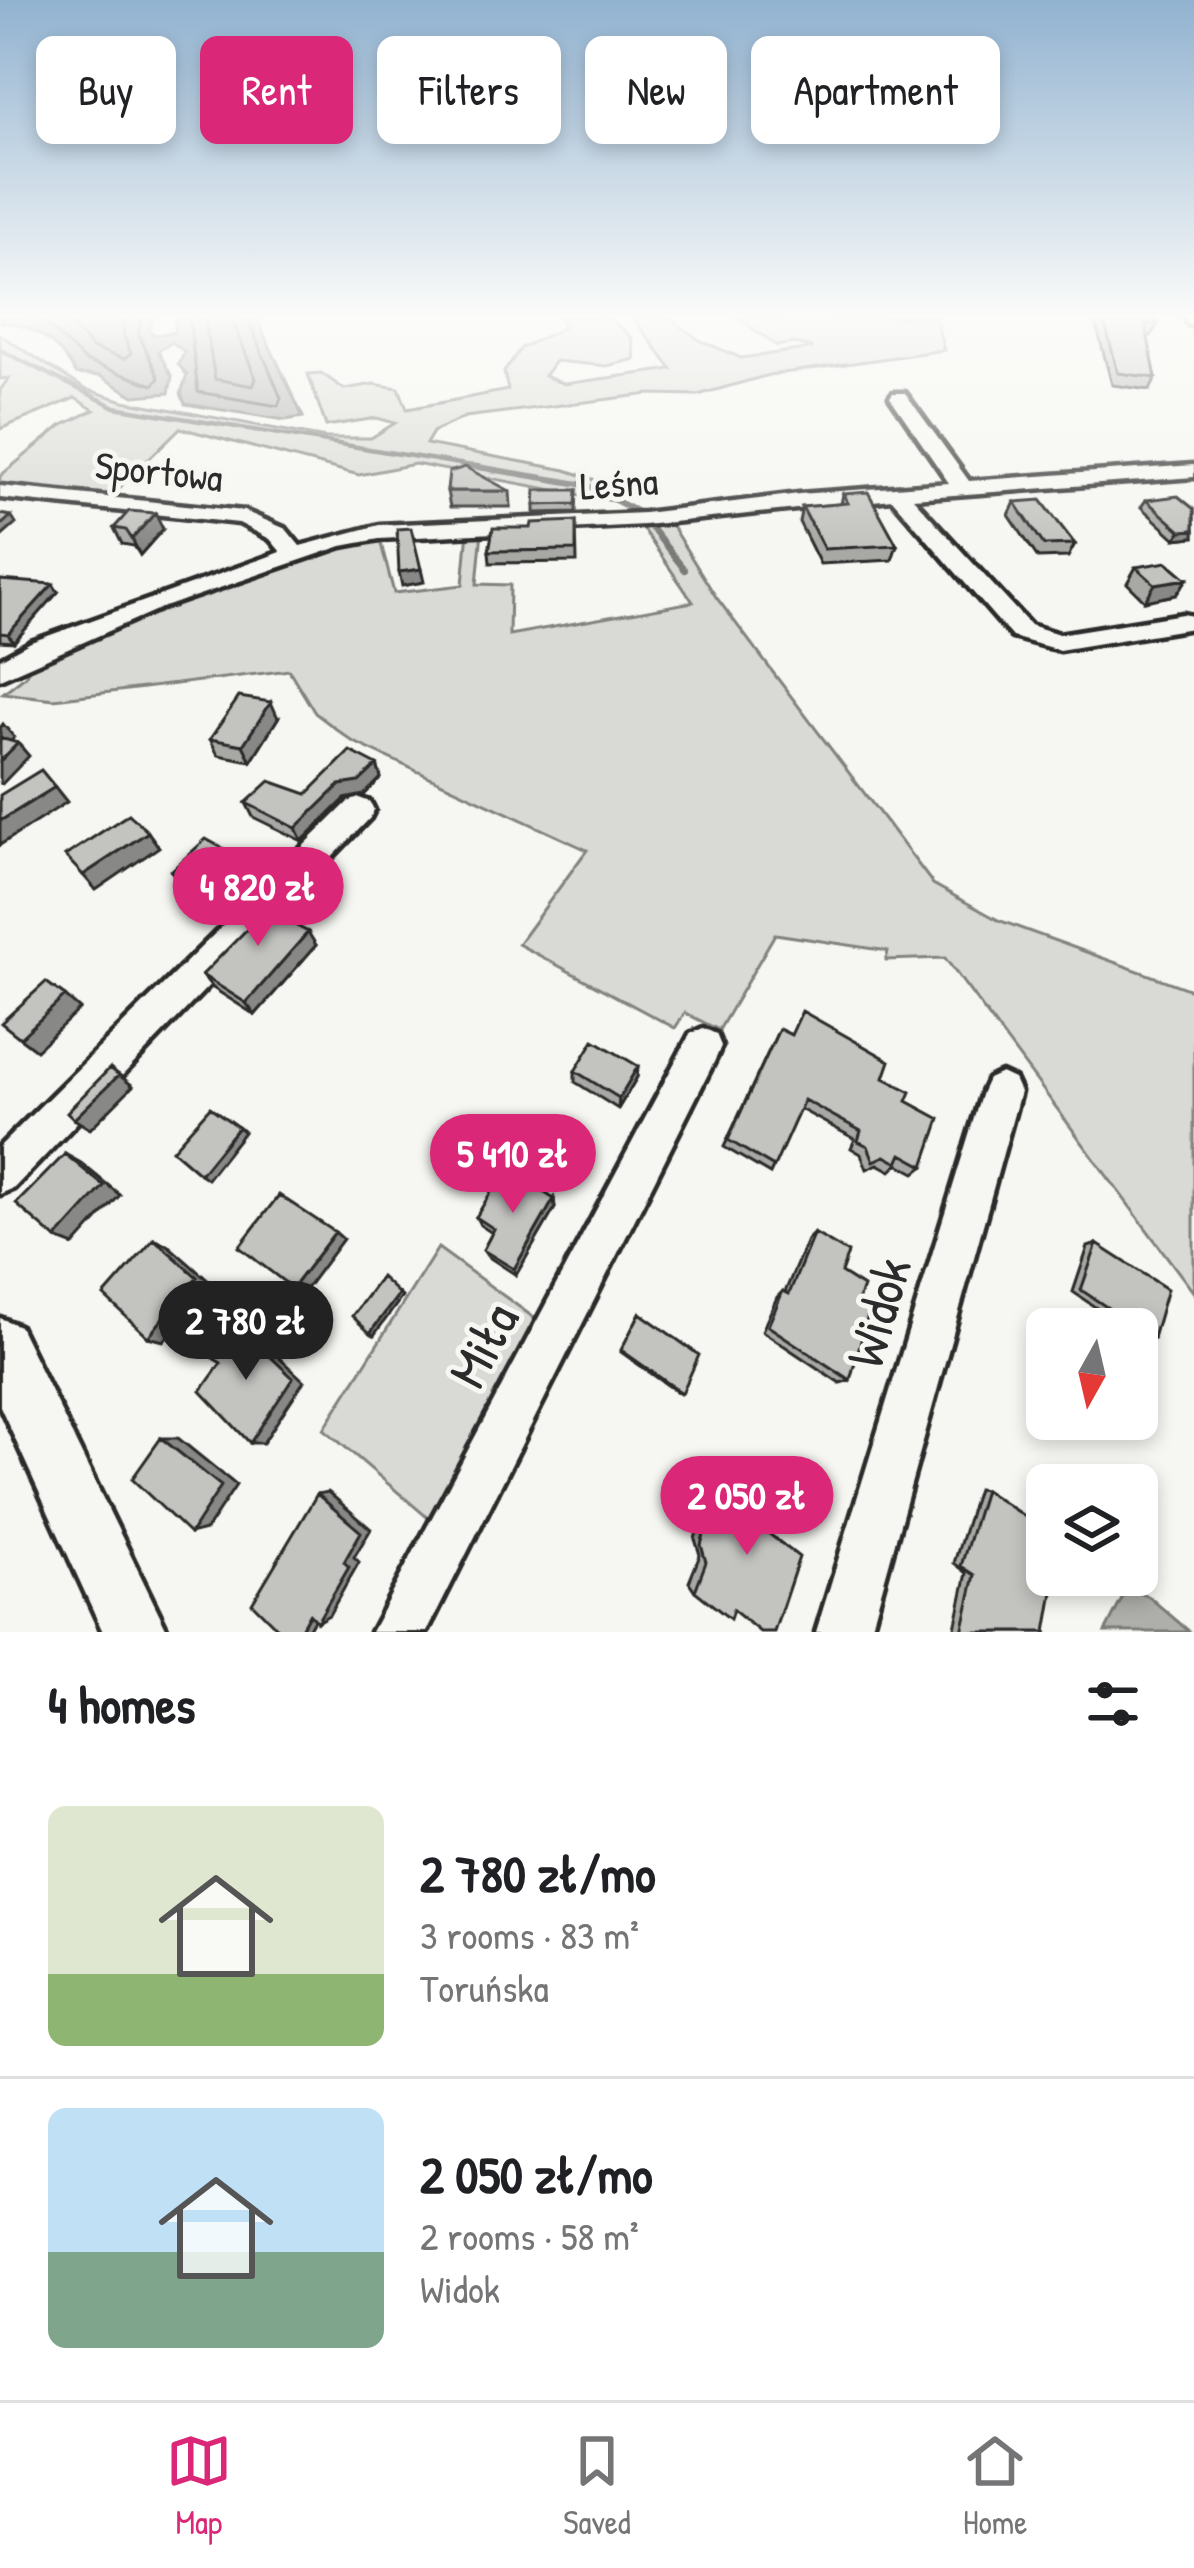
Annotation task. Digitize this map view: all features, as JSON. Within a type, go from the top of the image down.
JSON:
[{"type":"main road","points":[[0,1345],[136,1632]]},
{"type":"street","points":[[899,397],[964,489]]},
{"type":"street","name":"Leśna","points":[[0,670],[102,622],[336,541],[403,530],[644,519],[799,500],[1194,471]]},
{"type":"street","name":"Sportowa","points":[[0,492],[244,517],[278,533],[296,556]]},
{"type":"street","points":[[898,494],[1022,632],[1059,642],[1183,622]]},
{"type":"street","points":[[0,1174],[359,809]]},
{"type":"street","name":"Miła","points":[[398,1632],[703,1046]]},
{"type":"street","name":"Widok","points":[[843,1632],[1001,1092]]},
{"type":"shaded area","points":[[0,393],[99,393],[326,438],[371,438],[395,423],[377,418],[326,426],[315,393],[401,393],[407,409],[491,393],[705,393],[650,394],[465,417],[433,432],[426,444],[566,470],[616,487],[613,501],[415,464],[359,475],[180,428],[109,498],[0,486],[0,476],[61,426],[94,410],[75,398],[0,429]]},
{"type":"shaded area","points":[[671,525],[716,597],[933,884],[998,920],[1194,991],[1194,1293],[945,958],[886,960],[888,951],[775,934],[719,1030],[685,1013],[675,1028],[518,944],[587,850],[352,741],[315,713],[289,670],[54,699],[3,693],[25,676],[33,661],[112,628],[379,536],[394,593],[463,585],[468,530],[482,531],[477,584],[510,585],[509,635],[693,602],[642,528]]},
{"type":"shaded area","points":[[438,1248],[537,1320],[428,1518],[324,1429]]},
{"type":"water","points":[[181,393],[292,393],[303,417],[285,420],[185,404]]},
{"type":"water","points":[[1123,1596],[1148,1596],[1190,1632],[1105,1632]]},
{"type":"building","points":[[465,467],[510,491],[447,491],[449,472]]},
{"type":"building","points":[[536,490],[577,490],[576,504],[535,505]]},
{"type":"building","points":[[868,492],[897,545],[824,549],[802,507],[848,503],[843,494]]},
{"type":"building","points":[[1178,496],[1194,509],[1194,530],[1181,531],[1146,500]]},
{"type":"building","points":[[1041,500],[1075,544],[1044,545],[1015,502]]},
{"type":"building","points":[[129,511],[155,513],[132,539],[126,530],[114,528]]},
{"type":"building","points":[[576,521],[576,550],[489,551],[493,528]]},
{"type":"building","points":[[411,528],[421,569],[399,572],[397,529]]},
{"type":"building","points":[[1167,562],[1187,579],[1155,584],[1136,567]]},
{"type":"building","points":[[0,580],[53,584],[8,634],[0,633]]},
{"type":"building","points":[[239,697],[271,702],[243,745],[210,739]]},
{"type":"building","points":[[0,738],[18,743],[0,761]]},
{"type":"building","points":[[350,751],[377,765],[359,782],[340,785],[296,828],[246,803],[270,781],[307,794]]},
{"type":"building","points":[[41,770],[55,787],[0,821],[0,795]]},
{"type":"building","points":[[129,814],[148,832],[83,875],[65,856]]},
{"type":"building","points":[[206,839],[233,854],[198,887],[171,871]]},
{"type":"building","points":[[301,874],[310,879],[276,915],[308,932],[246,1003],[202,975]]},
{"type":"building","points":[[46,982],[65,996],[20,1038],[1,1023]]},
{"type":"building","points":[[802,1011],[890,1061],[884,1078],[911,1092],[907,1101],[940,1119],[924,1166],[902,1154],[898,1163],[885,1156],[874,1161],[868,1146],[858,1141],[861,1131],[804,1100],[774,1167],[728,1140],[779,1029],[791,1035]]},
{"type":"building","points":[[594,1040],[638,1066],[619,1098],[575,1071]]},
{"type":"building","points":[[110,1068],[119,1075],[74,1119],[67,1112]]},
{"type":"building","points":[[210,1107],[238,1127],[200,1174],[172,1150]]},
{"type":"building","points":[[65,1154],[104,1186],[56,1239],[16,1204]]},
{"type":"building","points":[[506,1167],[554,1199],[514,1269],[483,1250],[494,1229],[476,1217]]},
{"type":"building","points":[[279,1195],[335,1232],[292,1288],[239,1247]]},
{"type":"building","points":[[814,1233],[848,1253],[841,1273],[863,1287],[857,1304],[869,1312],[850,1380],[768,1326],[783,1291],[789,1294]]},
{"type":"building","points":[[154,1239],[197,1277],[148,1337],[104,1296]]},
{"type":"building","points":[[1097,1244],[1167,1289],[1158,1320],[1158,1308],[1108,1308],[1081,1290]]},
{"type":"building","points":[[381,1277],[399,1294],[370,1333],[352,1316]]},
{"type":"building","points":[[640,1313],[699,1355],[682,1393],[621,1350]]},
{"type":"building","points":[[237,1325],[293,1378],[250,1443],[201,1391],[221,1363],[213,1358]]},
{"type":"building","points":[[161,1438],[221,1486],[190,1534],[132,1479]]},
{"type":"building","points":[[741,1464],[778,1492],[764,1530],[799,1557],[774,1632],[760,1632],[733,1610],[730,1619],[695,1591],[706,1562],[701,1545],[704,1534],[720,1524]]},
{"type":"building","points":[[984,1490],[1026,1517],[1026,1596],[1052,1596],[1046,1632],[962,1632],[975,1575],[961,1566]]},
{"type":"building","points":[[317,1494],[361,1532],[344,1562],[349,1567],[317,1622],[309,1614],[299,1632],[281,1632],[252,1603]]},
{"type":"waterway","points":[[87,393],[115,407],[490,469]]},
{"type":"waterway","points":[[472,466],[490,469]]},
{"type":"waterway","points":[[490,469],[586,485],[636,511]]},
{"type":"waterway","points":[[651,528],[685,570]]}]
